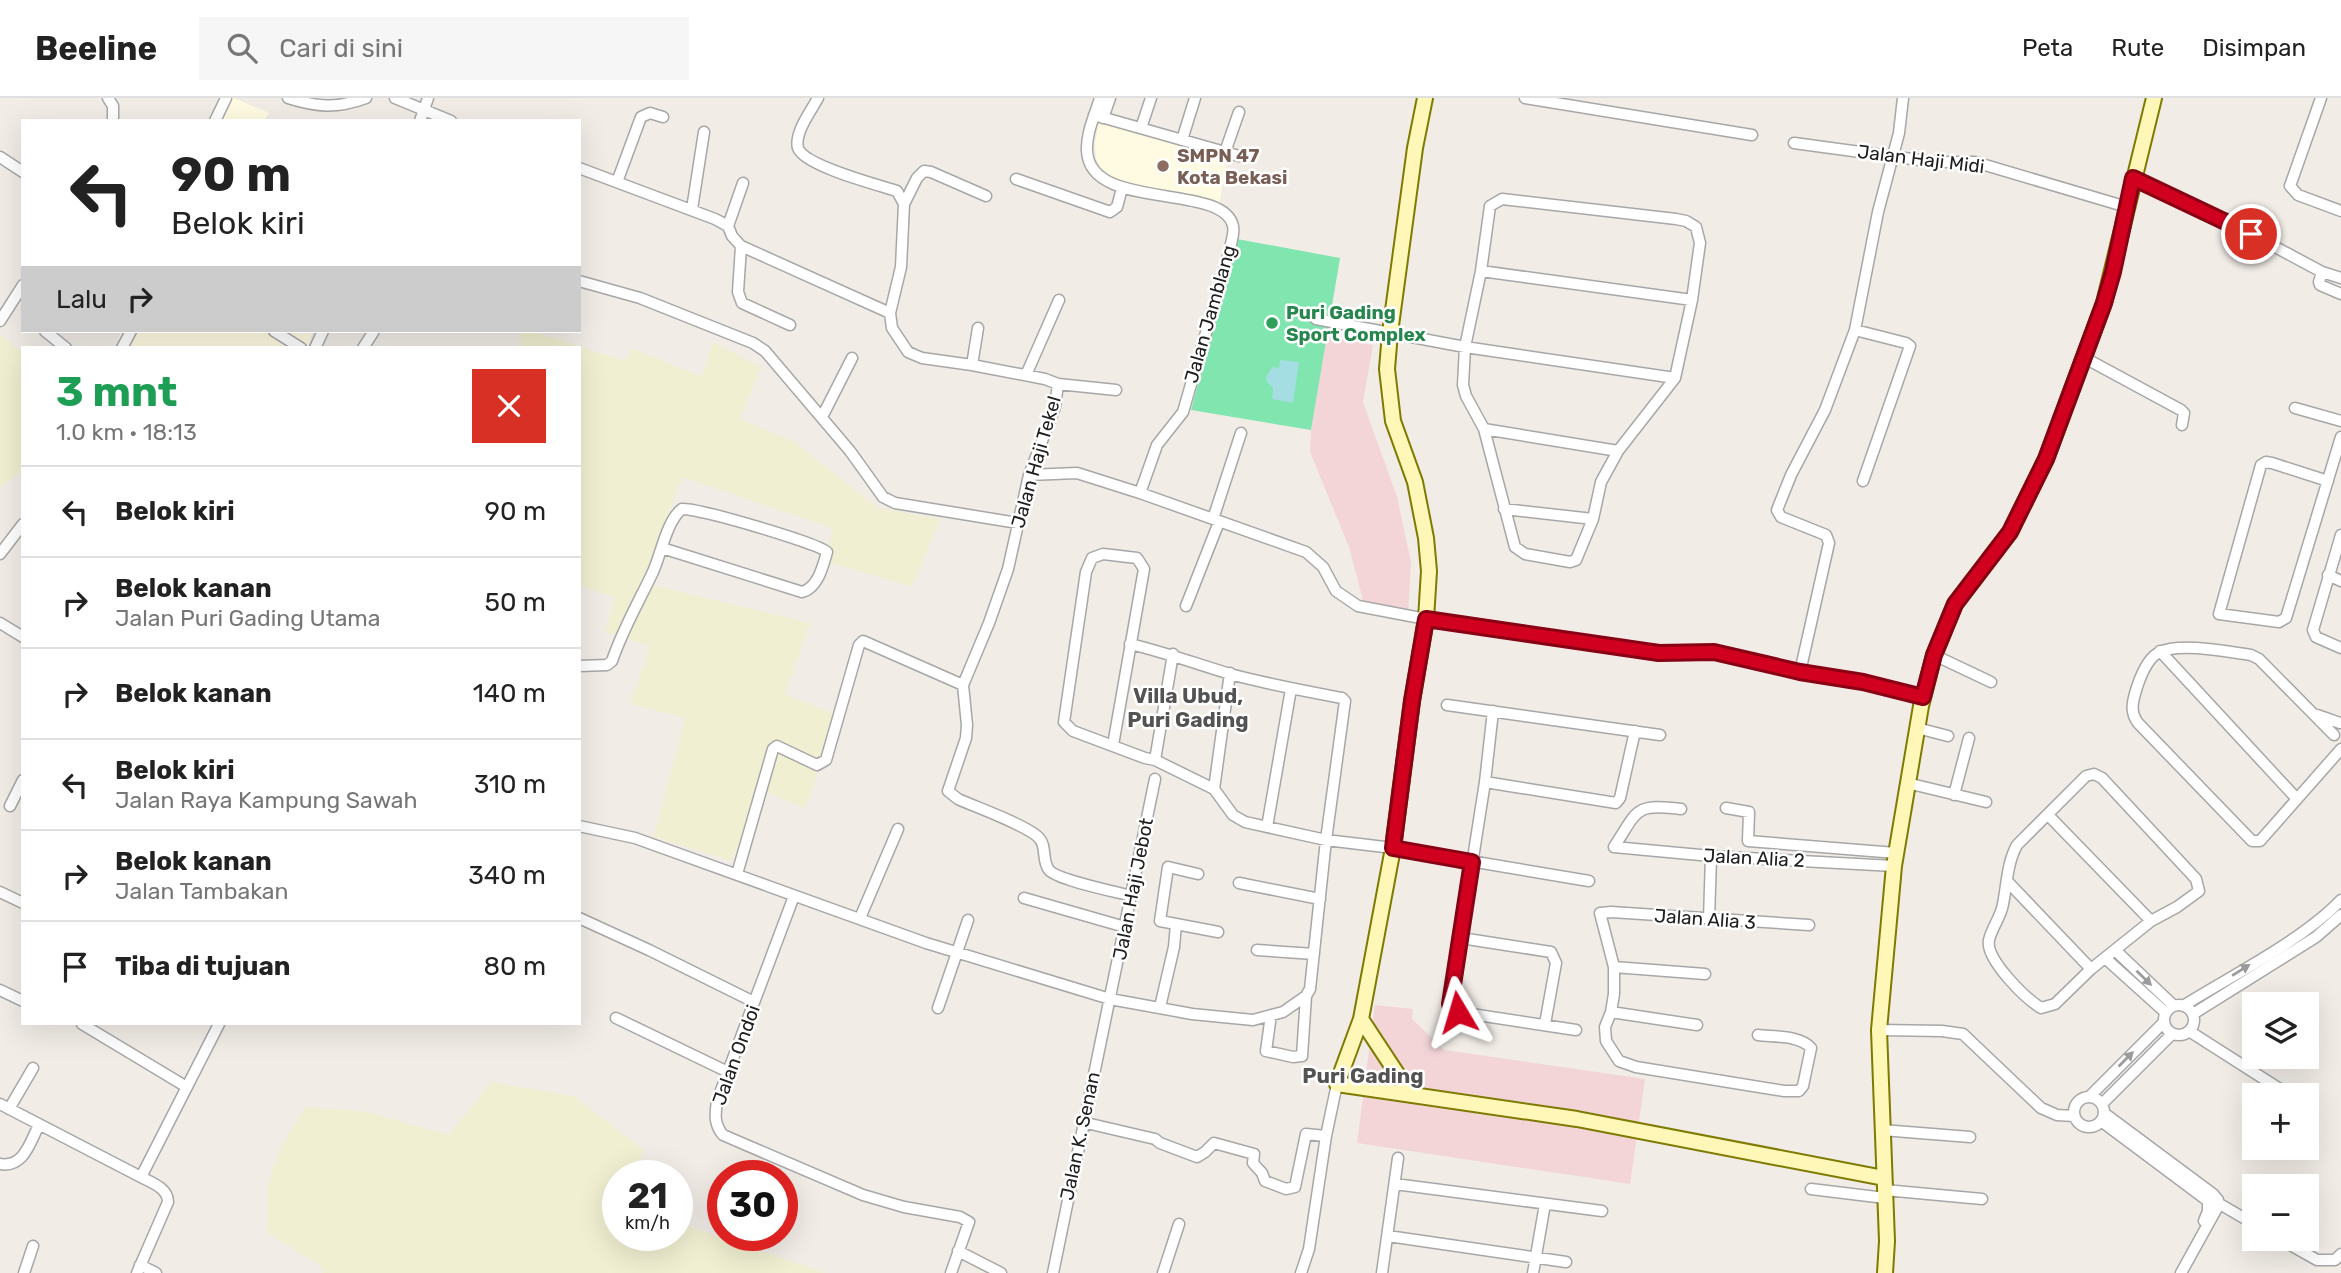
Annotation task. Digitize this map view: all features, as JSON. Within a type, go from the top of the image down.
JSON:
[{"type":"street","points":[[107,98],[113,106],[113,119]]},
{"type":"street","points":[[216,119],[226,98]]},
{"type":"street","points":[[288,98],[332,107],[366,98]]},
{"type":"street","points":[[395,98],[422,116],[439,119]]},
{"type":"street","points":[[422,116],[428,98]]},
{"type":"street","points":[[818,98],[800,133],[798,149],[802,154],[820,165],[897,191],[904,204]]},
{"type":"street","name":"Jalan Jamblang","points":[[1100,98],[1099,116],[1087,151],[1096,172],[1107,182],[1122,188],[1209,206],[1227,217],[1233,226],[1229,253],[1183,412],[1157,445],[1140,493]]},
{"type":"street","points":[[1110,98],[1099,116],[1239,156]]},
{"type":"street","points":[[1141,128],[1151,98]]},
{"type":"street","points":[[1182,140],[1195,98]]},
{"type":"street","points":[[1301,1273],[1309,1249],[1326,1136],[1337,1084],[1361,1019],[1393,848],[1412,701],[1426,619],[1429,557],[1419,498],[1397,438],[1389,403],[1387,369],[1415,148],[1425,98]]},
{"type":"street","points":[[1525,98],[1752,135]]},
{"type":"street","points":[[1800,672],[1829,543],[1826,535],[1781,517],[1777,510],[1791,475],[1825,410],[1855,330],[1878,212],[1894,156],[1903,98]]},
{"type":"street","points":[[1885,1273],[1880,1030],[1895,859],[1923,697],[1934,655],[1955,604],[1995,552],[2023,508],[2046,459],[2104,303],[2154,98]]},
{"type":"street","points":[[2321,98],[2290,186],[2298,195],[2341,210]]},
{"type":"street","points":[[1225,152],[1239,112]]},
{"type":"street","points":[[617,182],[641,117],[650,113],[663,117]]},
{"type":"street","points":[[692,209],[704,132]]},
{"type":"street","name":"Jalan Haji Midi","points":[[1794,143],[1934,162],[1975,162],[2127,207]]},
{"type":"street","points":[[0,156],[21,171]]},
{"type":"street","points":[[581,169],[692,209],[728,226]]},
{"type":"street","points":[[743,183],[728,226],[741,246],[890,313],[901,267],[904,204],[917,178],[924,171],[931,172],[986,196]]},
{"type":"street","points":[[2133,178],[2251,234],[2322,272],[2341,278]]},
{"type":"street","points":[[1016,179],[1110,212],[1117,207],[1122,188]]},
{"type":"street","points":[[1502,199],[1686,221],[1696,227],[1700,234],[1692,300],[1675,378],[1618,451],[1601,482],[1593,519],[1581,553],[1576,560],[1570,562],[1519,551],[1515,547],[1504,509],[1498,476],[1484,429],[1463,385],[1465,347],[1481,271],[1490,206],[1502,199]]},
{"type":"street","points":[[741,246],[738,292],[742,303],[790,325]]},
{"type":"street","points":[[1481,271],[1692,300]]},
{"type":"street","points":[[2322,272],[2320,285],[2341,295]]},
{"type":"street","points":[[581,282],[640,298],[752,343],[765,351],[822,416],[883,497],[894,503],[1018,523]]},
{"type":"street","points":[[0,321],[21,288]]},
{"type":"street","points":[[1026,375],[1059,300]]},
{"type":"street","name":"Jalan Haji Tekel","points":[[890,313],[892,328],[908,352],[922,359],[972,365],[1058,384],[1055,407],[1029,475],[1008,569],[963,685],[966,738],[948,791],[951,796],[1033,833],[1044,844],[1048,867],[1052,873],[1132,896]]},
{"type":"street","points":[[1316,319],[1465,347],[1675,378]]},
{"type":"street","points":[[972,365],[978,328]]},
{"type":"street","points":[[1855,330],[1910,346],[1863,481]]},
{"type":"street","points":[[47,333],[64,346]]},
{"type":"street","points":[[277,333],[298,346]]},
{"type":"street","points":[[2083,357],[2181,410],[2184,413],[2182,425]]},
{"type":"street","points":[[822,416],[852,358]]},
{"type":"street","points":[[1058,384],[1116,390]]},
{"type":"street","points":[[2295,408],[2341,421]]},
{"type":"street","points":[[1484,429],[1618,451]]},
{"type":"street","points":[[1186,606],[1216,520],[1241,433]]},
{"type":"street","points":[[2328,481],[2272,463],[2261,465],[2219,614],[2279,622],[2286,618],[2328,481],[2341,437]]},
{"type":"street","points":[[1029,475],[1077,473],[1306,552],[1322,567],[1336,591],[1358,606],[1426,619],[1659,653],[1714,652],[1923,697]]},
{"type":"street","points":[[581,666],[597,667],[612,661],[674,516],[678,512],[688,508],[821,546],[827,552],[815,583],[809,590],[802,592],[662,548]]},
{"type":"street","points":[[1504,509],[1593,519]]},
{"type":"street","points":[[0,554],[21,527]]},
{"type":"street","points":[[2341,535],[2313,630],[2316,637],[2341,648]]},
{"type":"street","points":[[1113,745],[1144,569],[1137,558],[1096,555],[1089,562],[1086,572],[1063,720],[1073,731],[1155,760],[1214,789],[1233,815],[1245,822],[1328,840],[1393,848],[1589,881]]},
{"type":"street","points":[[2328,575],[2341,581]]},
{"type":"street","points":[[0,623],[21,636]]},
{"type":"street","points":[[737,874],[773,749],[777,746],[817,765],[826,760],[859,645],[863,641],[963,685]]},
{"type":"street","points":[[581,826],[635,838],[958,954],[1110,999],[1217,1018],[1253,1020],[1271,1016],[1290,1008],[1306,996],[1310,989],[1345,701],[1342,698],[1291,689],[1230,673],[1173,654],[1130,644]]},
{"type":"street","points":[[2178,648],[2251,655],[2259,659],[2334,735],[2341,747],[2260,841],[2252,841],[2138,723],[2132,712],[2138,682],[2147,665],[2160,651],[2178,648]]},
{"type":"street","points":[[2160,651],[2297,799]]},
{"type":"street","points":[[1155,760],[1173,654]]},
{"type":"street","points":[[1934,655],[1991,682]]},
{"type":"street","points":[[1214,789],[1230,673]]},
{"type":"street","points":[[1267,827],[1291,689]]},
{"type":"street","points":[[1447,705],[1660,735]]},
{"type":"street","points":[[1493,711],[1485,782],[1450,1004],[1458,1012],[1576,1030]]},
{"type":"street","points":[[2313,713],[2340,723],[2334,735]]},
{"type":"street","points":[[1917,727],[1948,736]]},
{"type":"street","points":[[1485,782],[1616,803],[1620,798],[1635,732]]},
{"type":"street","points":[[1954,795],[1969,738]]},
{"type":"street","points":[[2094,774],[2102,778],[2196,879],[2199,891],[2177,907],[2151,920],[2091,969],[2055,1004],[2041,1007],[1995,962],[1989,948],[1992,932],[2001,915],[2011,858],[2017,845],[2048,816],[2086,776],[2094,774]]},
{"type":"street","name":"Jalan Haji Jebot","points":[[1110,999],[1155,779]]},
{"type":"street","points":[[1907,783],[1986,802]]},
{"type":"street","points":[[10,806],[21,784]]},
{"type":"street","name":"Jalan Alia 2","points":[[1681,810],[1648,807],[1640,810],[1614,848],[1711,856],[1895,859]]},
{"type":"street","points":[[1726,808],[1749,812],[1748,841],[1895,859]]},
{"type":"street","points":[[2048,816],[2151,920]]},
{"type":"street","points":[[860,918],[898,829]]},
{"type":"street","points":[[1709,920],[1711,856]]},
{"type":"street","points":[[1198,874],[1168,867],[1160,921],[1218,932]]},
{"type":"street","points":[[2007,881],[2091,969]]},
{"type":"street","points":[[1239,883],[1320,899]]},
{"type":"street","points":[[0,892],[21,902]]},
{"type":"street","name":"Jalan Ondoi","points":[[794,895],[728,1072],[715,1113],[716,1127],[723,1135],[863,1195],[904,1207],[960,1217],[969,1222],[958,1251]]},
{"type":"street","points":[[1024,898],[1125,927]]},
{"type":"street","points":[[2074,1116],[2077,1103],[2089,1097],[2172,1012],[2293,938],[2341,900]]},
{"type":"street","name":"Jalan Alia 3","points":[[1614,967],[1600,913],[1809,925]]},
{"type":"street","points":[[2110,954],[2172,1012],[2193,1014],[2316,937],[2341,915]]},
{"type":"street","points":[[581,919],[754,1002]]},
{"type":"street","points":[[939,1008],[968,920]]},
{"type":"street","points":[[1160,1007],[1176,924]]},
{"type":"street","points":[[1461,938],[1551,952],[1556,963],[1545,1024]]},
{"type":"street","points":[[1257,950],[1314,954]]},
{"type":"street","points":[[1705,974],[1614,967],[1611,1012],[1605,1027],[1606,1041],[1611,1051],[1626,1065],[1784,1091],[1799,1091],[1803,1086],[1811,1048],[1809,1045],[1800,1040],[1758,1035]]},
{"type":"street","points":[[0,990],[21,1000]]},
{"type":"street","points":[[1271,1016],[1266,1051],[1293,1057],[1302,1056],[1306,996]]},
{"type":"street","name":"Jalan K. Senan","points":[[1053,1273],[1082,1122],[1110,999]]},
{"type":"street","points":[[1611,1012],[1697,1025]]},
{"type":"street","points":[[2172,1012],[2166,1029],[2178,1035],[2189,1031],[2194,1021],[2193,1014]]},
{"type":"street","points":[[616,1018],[728,1072]]},
{"type":"street","points":[[1361,1019],[1410,1095]]},
{"type":"street","points":[[84,1025],[185,1086]]},
{"type":"street","points":[[141,1177],[185,1086],[218,1025]]},
{"type":"street","points":[[1880,1030],[1963,1034],[2041,1108],[2057,1115],[2074,1116],[2083,1126],[2093,1127],[2102,1113],[2172,1034]]},
{"type":"street","points":[[2189,1031],[2270,1083]]},
{"type":"street","points":[[33,1068],[5,1107],[141,1177],[168,1195],[168,1202],[139,1269],[156,1273]]},
{"type":"street","points":[[1337,1084],[1577,1119],[1885,1189]]},
{"type":"street","points":[[2089,1097],[2096,1099],[2102,1113],[2208,1201],[2204,1220],[2174,1273]]},
{"type":"street","points":[[2102,1113],[2213,1194],[2218,1203],[2242,1217]]},
{"type":"street","points":[[1082,1122],[1155,1139],[1196,1157],[1214,1143],[1254,1154],[1253,1163],[1265,1181],[1286,1189],[1295,1187],[1306,1134],[1326,1136]]},
{"type":"street","points":[[0,1164],[11,1165],[20,1161],[39,1125]]},
{"type":"street","points":[[1882,1130],[1970,1137]]},
{"type":"street","points":[[1382,1273],[1398,1158]]},
{"type":"street","points":[[1395,1184],[1602,1211]]},
{"type":"street","points":[[1811,1189],[1885,1189],[1982,1199]]},
{"type":"street","points":[[2181,1273],[2218,1203]]},
{"type":"street","points":[[1533,1273],[1545,1204]]},
{"type":"street","points":[[1163,1273],[1179,1224]]},
{"type":"street","points":[[1388,1236],[1566,1262]]},
{"type":"street","points":[[24,1273],[33,1247]]},
{"type":"street","points":[[951,1273],[958,1251],[1001,1273]]},
{"type":"street","points":[[2301,1251],[2317,1260],[2335,1260],[2341,1254]]},
{"type":"shaded area","points":[[227,98],[234,98],[269,113],[265,119],[217,119]]},
{"type":"shaded area","name":"SMPN 47 Kota Bekasi","points":[[1099,119],[1228,155],[1219,205],[1111,181],[1102,173],[1096,158],[1095,143]]},
{"type":"shaded area","points":[[120,333],[312,333],[309,346],[117,346]]},
{"type":"shaded area","points":[[522,333],[537,333],[578,346],[518,346]]},
{"type":"shaded area","points":[[0,334],[21,351],[21,471],[0,487]]},
{"type":"shaded area","points":[[1326,336],[1373,345],[1363,402],[1397,497],[1411,562],[1408,613],[1364,604],[1349,547],[1310,452]]},
{"type":"shaded area","points":[[713,342],[761,367],[740,419],[793,441],[878,508],[940,519],[912,587],[825,561],[833,528],[682,477],[644,583],[810,623],[785,694],[839,716],[805,808],[758,788],[732,861],[654,837],[685,718],[630,704],[650,646],[604,632],[615,598],[581,586],[581,347],[626,361],[632,348],[702,377]]},
{"type":"shaded area","points":[[1375,1005],[1413,1009],[1412,1019],[1444,1050],[1645,1079],[1630,1184],[1357,1143]]},
{"type":"shaded area","points":[[491,1082],[573,1096],[644,1150],[641,1160],[602,1160],[602,1251],[693,1251],[693,1228],[707,1232],[707,1251],[761,1251],[825,1273],[323,1273],[321,1266],[267,1232],[268,1183],[282,1145],[305,1107],[367,1112],[449,1135]]},
{"type":"green space","name":"Puri Gading Sport Complex","points":[[1237,239],[1340,258],[1311,430],[1191,410]]},
{"type":"water","points":[[1280,360],[1299,362],[1293,403],[1272,399],[1273,388],[1266,377],[1272,367],[1279,368]]},
{"type":"place","name":"SMPN 47 Kota Bekasi","points":[[1163,166]]},
{"type":"place","name":"Puri Gading Sport Complex","points":[[1272,323]]},
{"type":"district","name":"Villa Ubud, Puri Gading","points":[[1188,707]]},
{"type":"district","name":"Puri Gading","points":[[1363,1075]]},
{"type":"route","points":[[1458,1012],[1450,1004],[1472,862],[1393,848],[1412,701],[1426,619],[1659,653],[1714,652],[1923,697],[1934,655],[1955,604],[2010,532],[2046,459],[2104,303],[2133,178],[2251,234]]}]
